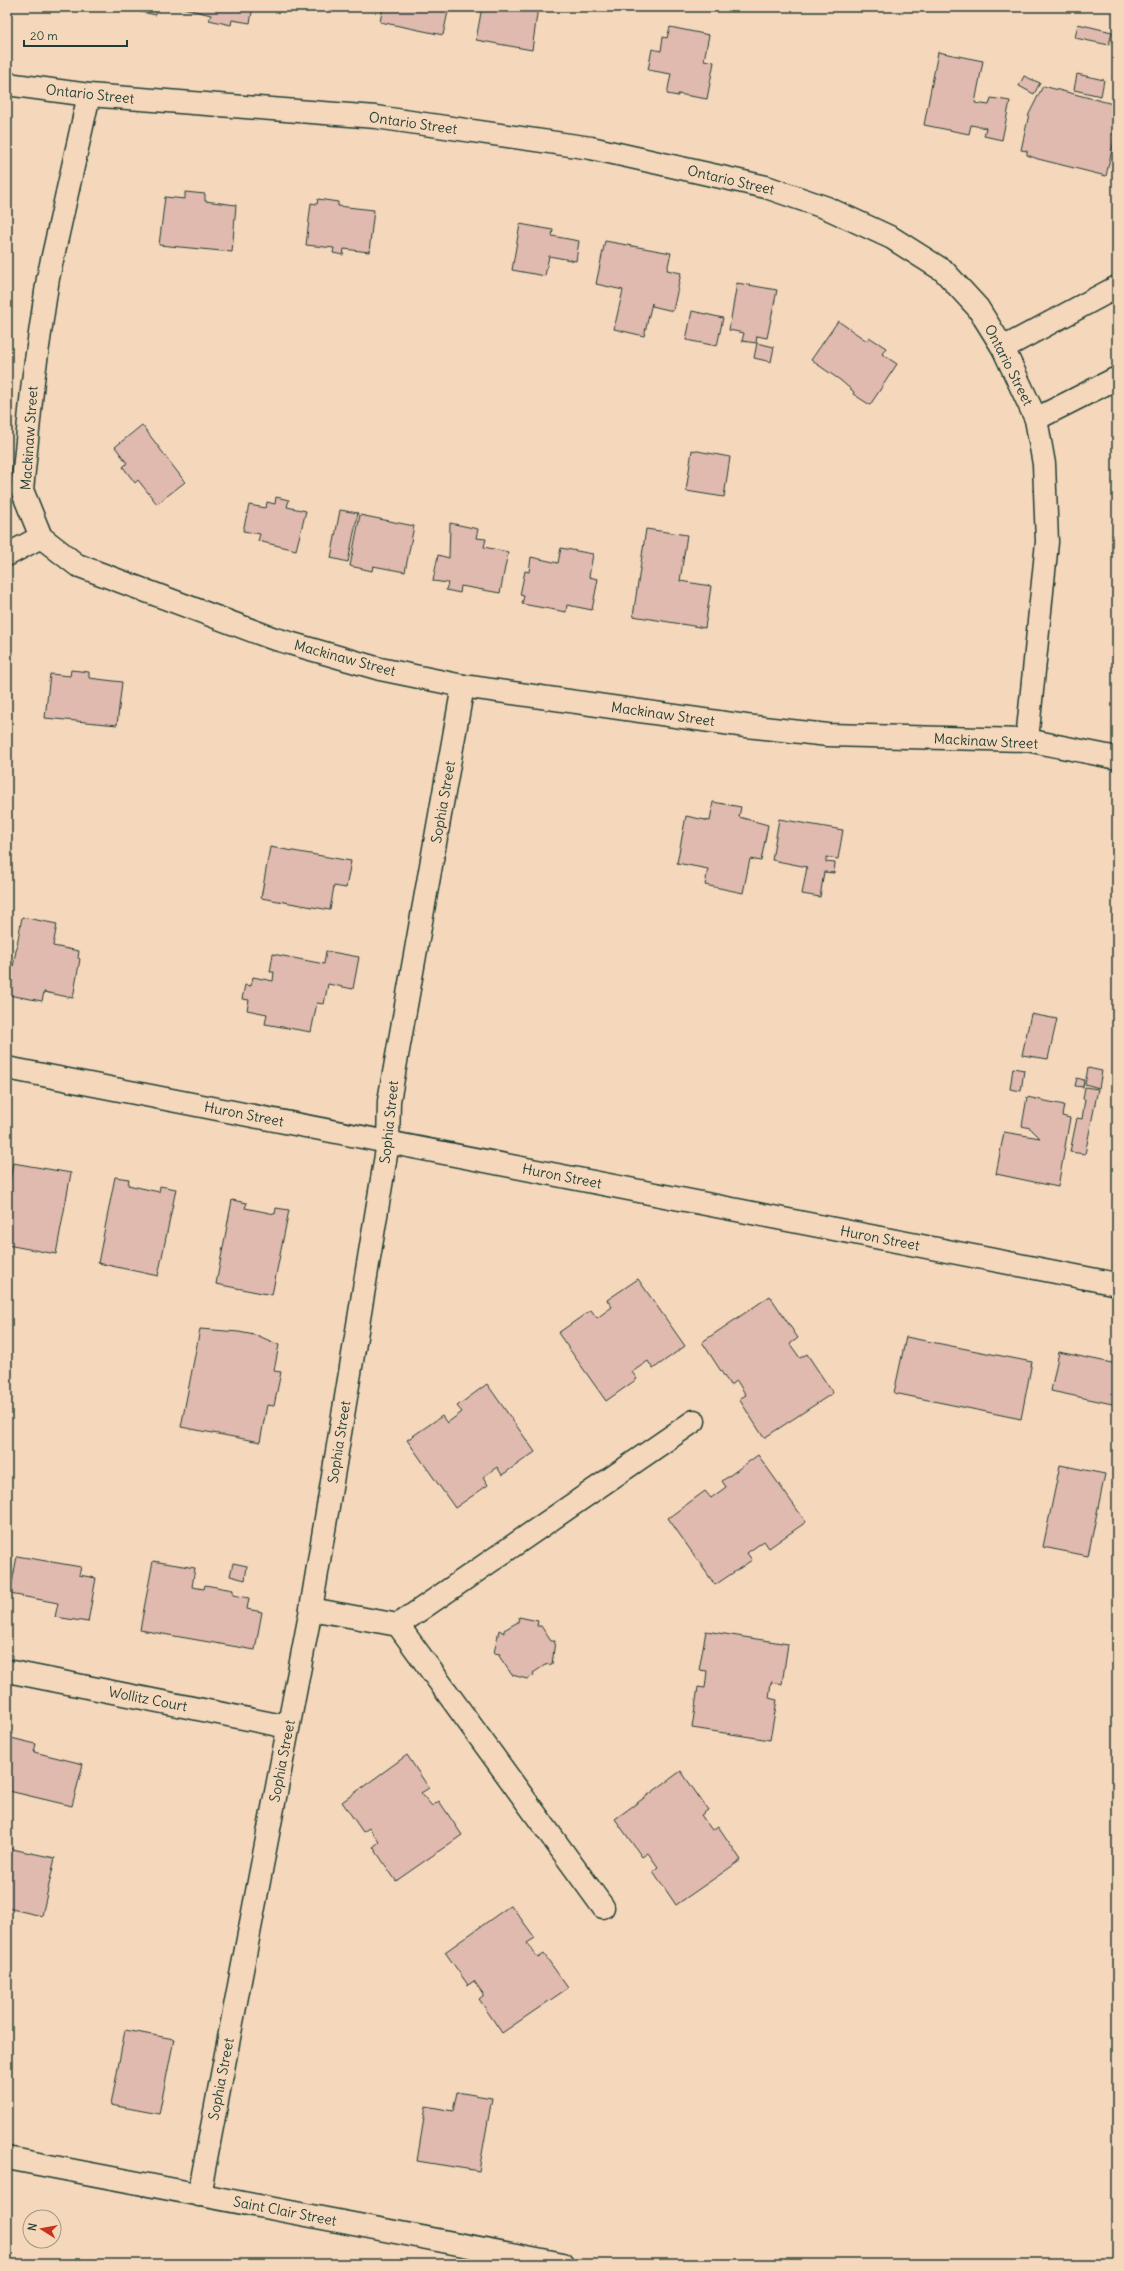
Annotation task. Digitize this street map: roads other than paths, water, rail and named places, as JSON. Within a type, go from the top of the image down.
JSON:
[{"type":"street","name":"Ontario Street","points":[[7,84],[89,95],[376,117],[590,148],[766,187],[827,208],[892,238],[944,271],[978,308],[1003,348],[1036,419],[1044,464],[1047,542],[1027,740]]},
{"type":"street","name":"Mackinaw Street","points":[[89,95],[48,278],[33,382],[22,490],[41,538],[77,565],[272,638],[380,669],[463,686],[746,726],[828,735],[1027,740],[1117,758]]},
{"type":"street","points":[[1003,348],[1117,287]]},
{"type":"street","points":[[1036,419],[1117,378]]},
{"type":"street","points":[[7,556],[41,538]]},
{"type":"street","name":"Sophia Street","points":[[199,2195],[311,1609],[388,1142],[390,1101],[463,686]]},
{"type":"street","name":"Huron Street","points":[[7,1068],[1117,1284]]},
{"type":"street","points":[[398,1625],[694,1421]]},
{"type":"street","points":[[311,1609],[398,1625],[602,1907]]},
{"type":"street","name":"Wollitz Court","points":[[7,1672],[288,1727]]},
{"type":"street","name":"Saint Clair Street","points":[[7,2158],[563,2264]]}]
